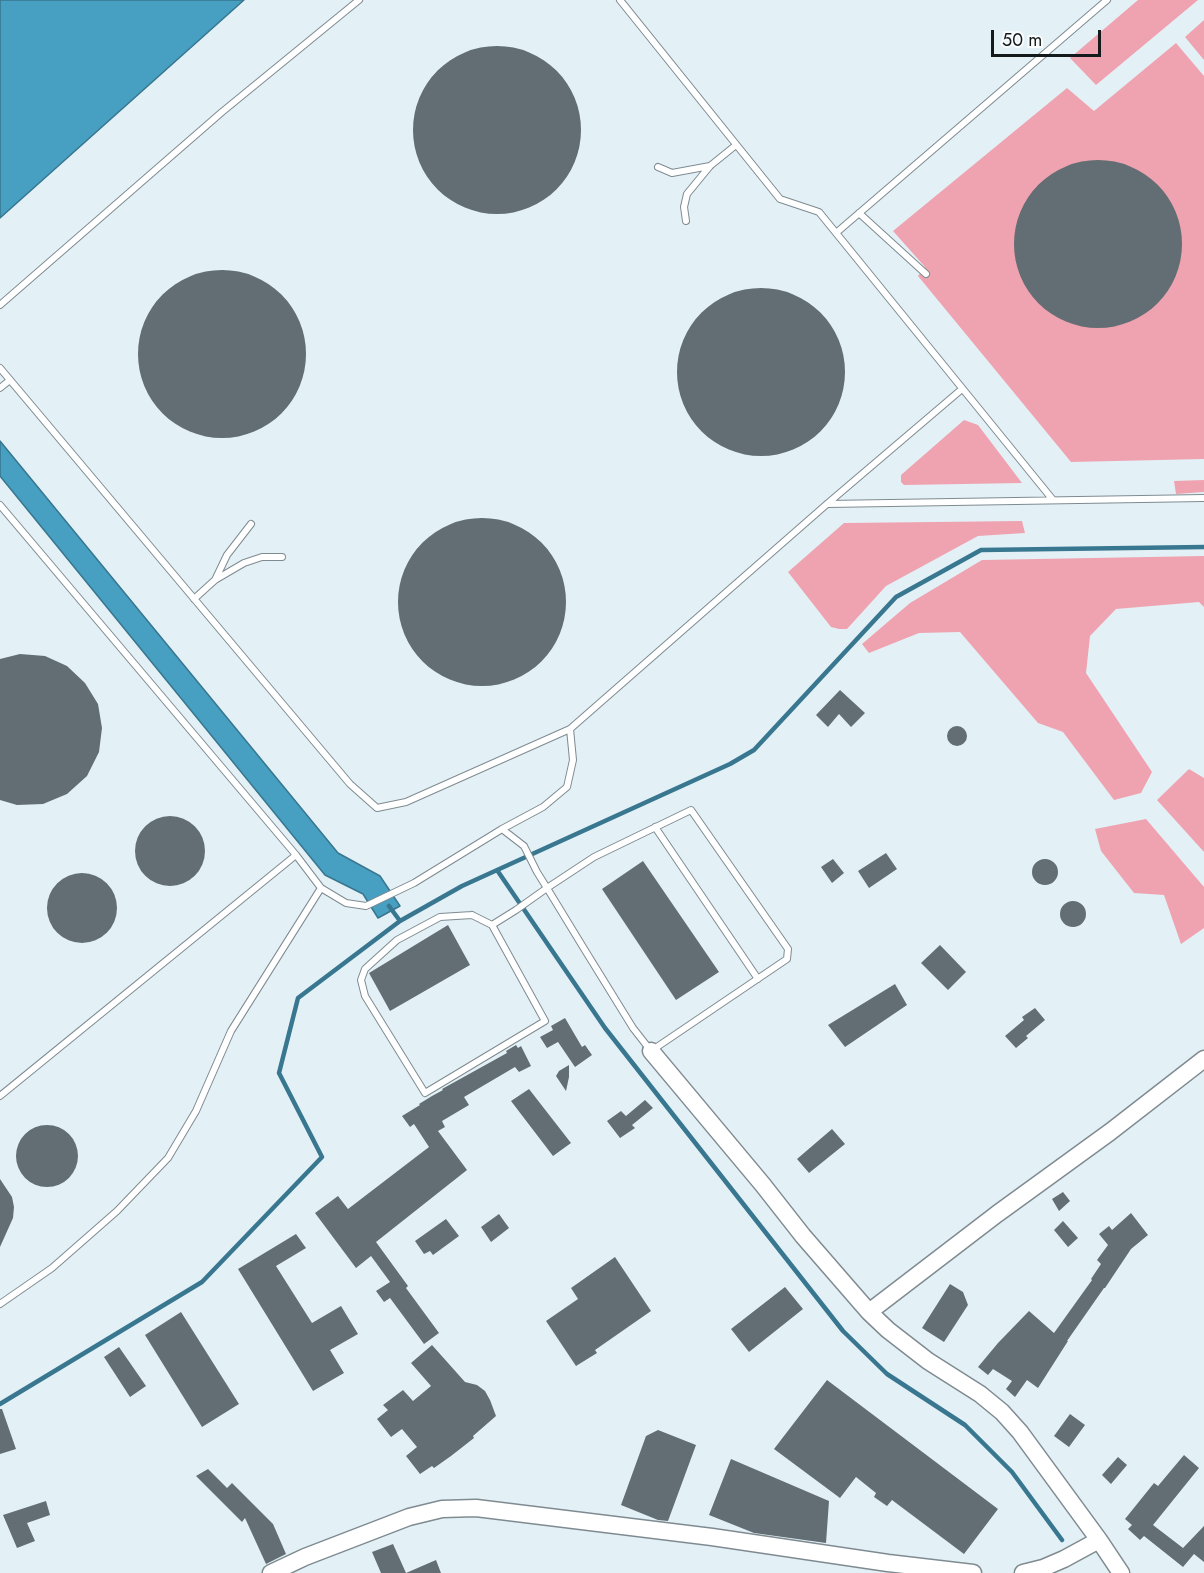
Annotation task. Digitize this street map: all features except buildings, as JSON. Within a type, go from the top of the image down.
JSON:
[{"type":"street","points":[[651,1051],[803,1236],[869,1312],[928,1361],[972,1389],[1002,1412],[1020,1432],[1100,1540],[1121,1573]]},
{"type":"street","points":[[869,1312],[1204,1059]]},
{"type":"street","points":[[271,1573],[305,1557],[409,1517],[442,1509],[476,1508],[712,1537],[973,1573]]},
{"type":"street","points":[[1023,1573],[1064,1560],[1100,1540]]},
{"type":"lane","points":[[0,305],[189,141],[359,0]]},
{"type":"lane","points":[[620,0],[780,200],[819,212],[1053,500]]},
{"type":"lane","points":[[836,233],[1107,0]]},
{"type":"lane","points":[[686,221],[684,207],[687,194],[710,166],[736,145]]},
{"type":"lane","points":[[658,167],[672,173],[710,166]]},
{"type":"lane","points":[[859,213],[926,274]]},
{"type":"lane","points":[[0,368],[350,784],[377,808],[406,802],[570,729],[962,389]]},
{"type":"lane","points":[[0,388],[10,380]]},
{"type":"lane","points":[[827,504],[1204,498]]},
{"type":"lane","points":[[0,505],[296,855],[321,888],[346,903],[366,906],[414,882],[543,807],[567,787],[573,760],[570,729]]},
{"type":"lane","points":[[215,580],[227,555],[251,524]]},
{"type":"lane","points":[[194,599],[215,580],[244,563],[262,557],[282,557]]},
{"type":"lane","points":[[492,925],[516,910],[547,888],[594,857],[691,810],[788,949],[788,959],[651,1051],[633,1028],[547,888],[537,872],[525,846],[502,829]]},
{"type":"lane","points":[[655,827],[758,979]]},
{"type":"lane","points":[[0,1096],[296,855]]},
{"type":"lane","points":[[0,1304],[52,1268],[117,1211],[168,1158],[196,1111],[231,1031],[321,888]]},
{"type":"lane","points":[[472,915],[492,925],[545,1020],[424,1093],[365,996],[361,980],[365,969],[397,940],[440,917],[472,915]]},
{"type":"shaded area","points":[[1138,0],[1198,0],[1096,85],[1070,58]]},
{"type":"shaded area","points":[[1204,20],[1204,60],[1185,37]]},
{"type":"shaded area","points":[[1176,43],[1204,76],[1204,459],[1071,462],[918,276],[925,267],[893,231],[1067,88],[1094,111]]},
{"type":"shaded area","points":[[964,420],[978,425],[1022,483],[904,485],[901,482],[901,475]]},
{"type":"shaded area","points":[[1204,480],[1204,492],[1176,494],[1174,481]]},
{"type":"shaded area","points":[[1022,521],[1025,533],[978,536],[886,586],[847,629],[831,627],[788,572],[844,523]]},
{"type":"shaded area","points":[[1204,556],[1204,607],[1199,602],[1116,609],[1090,636],[1086,673],[1152,772],[1141,793],[1114,800],[1063,732],[1038,723],[960,632],[919,633],[869,653],[862,644],[910,603],[982,560]]},
{"type":"shaded area","points":[[1189,769],[1204,778],[1204,852],[1157,800]]},
{"type":"shaded area","points":[[1146,819],[1204,887],[1204,928],[1181,944],[1164,895],[1134,893],[1101,851],[1095,829]]},
{"type":"water","points":[[0,0],[244,0],[0,218]]},
{"type":"water","points":[[0,441],[338,853],[380,876],[400,906],[378,918],[363,894],[325,875],[0,476]]},
{"type":"waterway","points":[[0,1404],[202,1282],[322,1157],[279,1073],[298,998],[400,921],[462,886],[730,764],[754,750],[896,597],[981,550],[1204,547]]},
{"type":"waterway","points":[[497,870],[605,1028],[843,1331],[887,1374],[965,1425],[1012,1472],[1062,1540]]},
{"type":"waterway","points":[[389,906],[400,921]]}]
